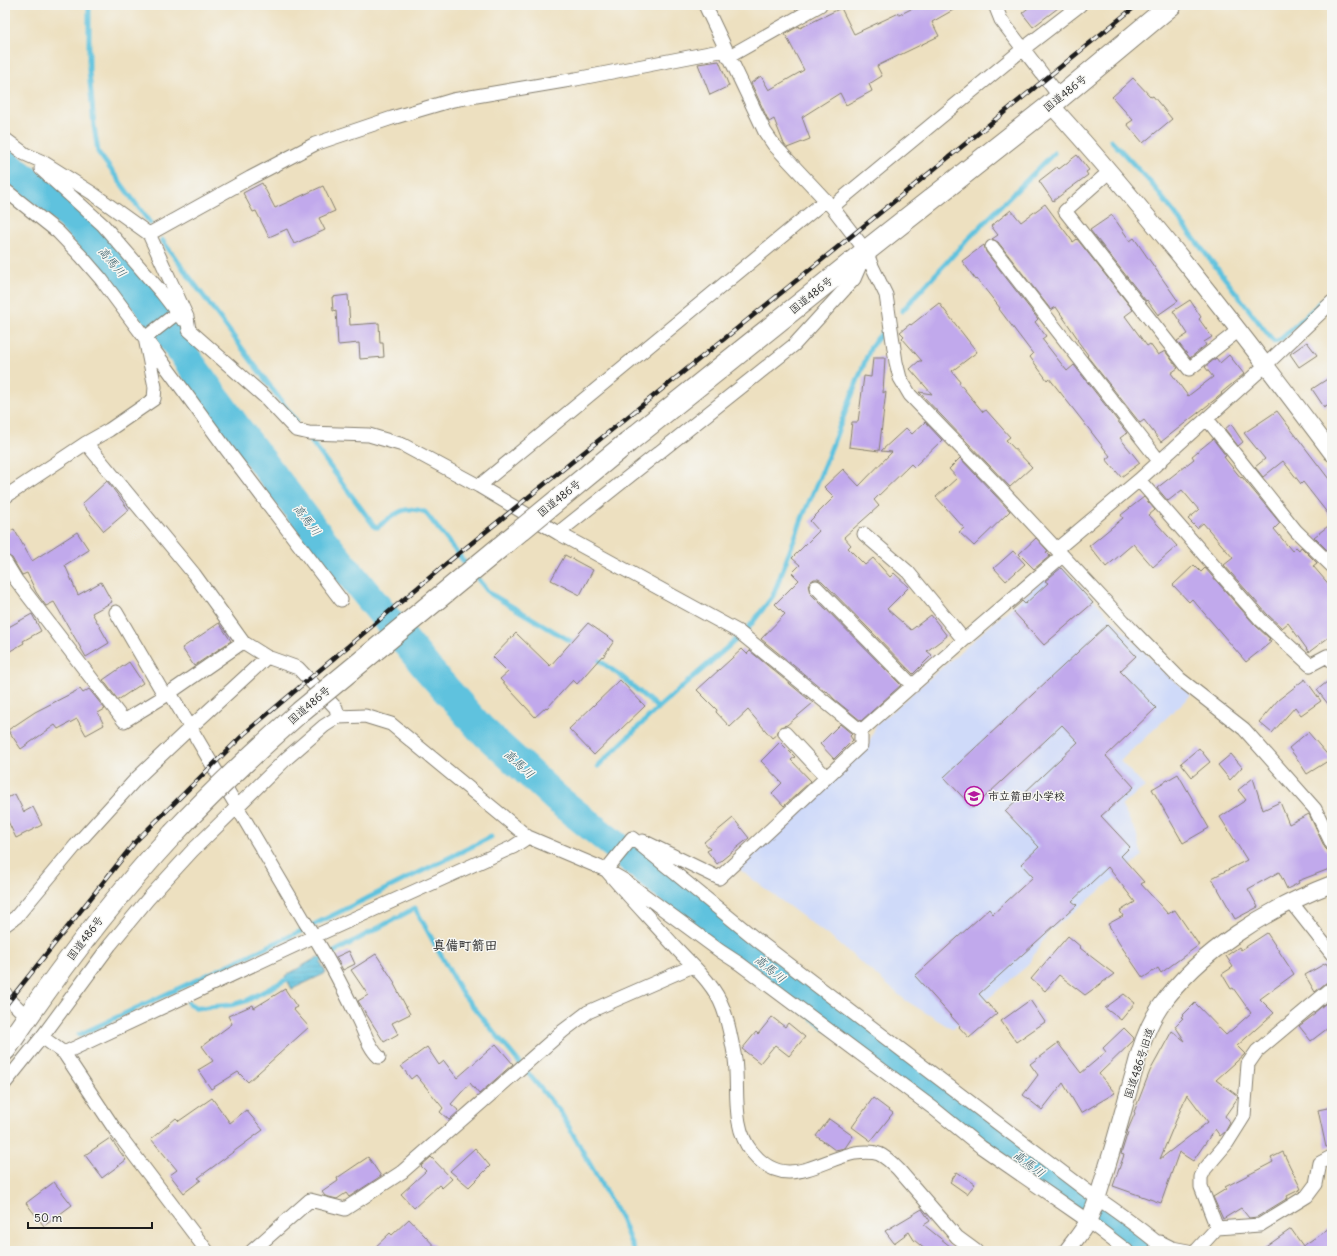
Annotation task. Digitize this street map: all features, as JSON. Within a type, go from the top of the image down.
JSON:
[{"type":"highway","name":"国道486号","points":[[5,1050],[72,954],[108,908],[200,805],[300,712],[628,442],[1056,101],[1171,5]]},
{"type":"street","points":[[705,5],[765,132],[774,145],[829,203],[866,251],[886,295],[896,362],[900,378],[910,395],[1180,679],[1244,729],[1315,809],[1332,844]]},
{"type":"street","points":[[149,234],[315,144],[392,118],[453,100],[727,53],[820,5]]},
{"type":"street","points":[[995,5],[1001,20],[1023,49],[1056,101],[1110,171],[1266,364],[1332,453]]},
{"type":"street","points":[[479,486],[829,203],[1080,5]]},
{"type":"street","points":[[5,139],[25,154],[103,225],[162,293],[174,316],[265,397],[296,430],[309,433],[369,435],[403,445],[479,486],[558,533],[742,635],[861,731]]},
{"type":"street","points":[[25,154],[43,162],[92,193],[149,234],[187,317],[189,330]]},
{"type":"street","points":[[1110,171],[1065,211],[1189,368],[1239,330]]},
{"type":"street","points":[[5,190],[58,232],[82,257],[148,336],[227,450],[341,600]]},
{"type":"street","points":[[992,247],[1160,462]]},
{"type":"street","points":[[558,533],[794,344],[854,279],[866,251]]},
{"type":"street","points":[[629,841],[643,841],[719,878],[861,745],[861,731],[913,686],[1208,419],[1332,302]]},
{"type":"street","points":[[148,336],[174,316]]},
{"type":"street","points":[[5,497],[86,443],[109,430],[154,398],[155,387],[148,336]]},
{"type":"street","points":[[1208,419],[1296,531],[1332,566]]},
{"type":"street","points":[[86,443],[194,574],[243,642],[267,658],[298,668],[336,708],[338,717]]},
{"type":"street","points":[[1139,480],[1261,620],[1310,665],[1330,656]]},
{"type":"street","points":[[864,534],[908,572],[964,640]]},
{"type":"street","points":[[5,562],[16,580],[124,721],[168,694],[243,642]]},
{"type":"street","points":[[816,586],[913,686]]},
{"type":"street","points":[[116,612],[168,694],[191,726],[326,956],[373,1052],[379,1056]]},
{"type":"street","points":[[5,925],[16,917],[76,845],[136,779],[191,726],[267,658]]},
{"type":"street","points":[[5,1083],[42,1037],[110,945],[148,899],[192,851],[287,758],[324,726],[338,717],[365,716],[391,724],[528,837],[608,867],[933,1108],[981,1146],[1093,1209]]},
{"type":"street","points":[[785,734],[826,777]]},
{"type":"street","points":[[64,1053],[311,930],[513,847],[528,837]]},
{"type":"street","points":[[608,867],[629,841]]},
{"type":"street","points":[[629,841],[757,940],[1093,1209],[1126,1251]]},
{"type":"street","points":[[608,867],[709,983],[723,1008],[735,1059],[740,1128],[742,1135],[752,1152],[765,1164],[782,1172],[798,1172],[848,1155],[865,1151],[878,1154],[889,1160],[957,1237],[976,1251]]},
{"type":"street","name":"国道486号旧道","points":[[1067,1251],[1093,1209],[1113,1149],[1144,1038],[1159,1008],[1180,983],[1204,959],[1233,937],[1257,921],[1291,902],[1332,884]]},
{"type":"street","points":[[1291,902],[1332,954]]},
{"type":"street","points":[[252,1251],[310,1200],[345,1209],[402,1172],[563,1031],[588,1012],[693,966]]},
{"type":"street","points":[[1217,1228],[1201,1187],[1201,1177],[1205,1169],[1227,1143],[1244,1116],[1248,1064],[1257,1051],[1332,988]]},
{"type":"street","points":[[5,993],[7,997],[27,1017]]},
{"type":"street","points":[[42,1037],[64,1053],[116,1131],[207,1251]]},
{"type":"street","points":[[1196,1251],[1217,1228],[1260,1225],[1307,1196],[1316,1184],[1320,1163],[1331,1157]]},
{"type":"street","points":[[1093,1209],[1105,1202],[1153,1239],[1166,1251]]},
{"type":"street","points":[[1153,1239],[1172,1248],[1188,1251]]},
{"type":"shaded area","name":"市立箭田小学校","points":[[1059,566],[1063,568],[1165,673],[1191,695],[1120,761],[1145,787],[1121,805],[1136,832],[1142,856],[1048,933],[1027,966],[952,1029],[905,1000],[838,943],[739,869],[868,746],[876,725]]},
{"type":"water","points":[[318,957],[326,973],[292,989],[285,976]]},
{"type":"building","points":[[919,5],[962,5],[932,22],[939,36],[877,66],[882,76],[869,84],[872,91],[846,105],[840,93],[802,117],[810,139],[787,148],[774,119],[769,122],[751,83],[761,76],[769,90],[804,70],[785,34],[799,26],[800,28],[841,8],[854,34]]},
{"type":"building","points":[[1032,5],[1062,5],[1033,27],[1022,13]]},
{"type":"building","points":[[719,61],[729,86],[710,95],[698,64]]},
{"type":"building","points":[[1133,78],[1151,97],[1153,96],[1172,119],[1143,143],[1127,124],[1133,120],[1112,97]]},
{"type":"building","points":[[1077,155],[1089,170],[1086,172],[1088,175],[1053,201],[1039,181],[1057,167],[1059,169]]},
{"type":"building","points":[[262,183],[275,208],[323,186],[335,211],[319,218],[325,230],[294,244],[287,229],[269,237],[256,211],[253,212],[243,193]]},
{"type":"building","points":[[1045,204],[1073,242],[1077,239],[1133,310],[1125,316],[1147,346],[1150,344],[1158,355],[1165,351],[1178,368],[1171,373],[1188,396],[1213,377],[1205,367],[1216,358],[1220,363],[1229,355],[1244,374],[1221,393],[1222,394],[1161,442],[1144,420],[1140,423],[1087,356],[1088,355],[1077,340],[1078,339],[1056,307],[1051,310],[998,242],[992,239],[998,235],[991,226],[1011,210],[1021,222]]},
{"type":"building","points":[[1112,215],[1130,241],[1134,238],[1178,301],[1158,315],[1090,230]]},
{"type":"building","points":[[984,245],[986,252],[1038,319],[1035,322],[1046,336],[1042,339],[1067,371],[1074,365],[1127,433],[1120,438],[1140,463],[1121,477],[1106,459],[1110,456],[1049,378],[1047,380],[1030,357],[1033,354],[999,309],[1000,308],[962,261]]},
{"type":"building","points":[[348,295],[350,325],[379,323],[380,343],[383,343],[384,357],[360,359],[359,343],[338,345],[336,310],[333,311],[332,297]]},
{"type":"building","points":[[1190,300],[1201,317],[1199,319],[1212,337],[1204,342],[1206,345],[1190,358],[1177,341],[1188,334],[1173,311]]},
{"type":"building","points":[[939,303],[977,352],[952,371],[960,381],[959,383],[983,412],[986,410],[1010,437],[1006,440],[1032,467],[1010,487],[919,392],[932,394],[910,369],[919,361],[922,361],[902,338],[904,336],[900,332]]},
{"type":"building","points":[[1307,342],[1317,355],[1299,367],[1290,354]]},
{"type":"building","points":[[873,358],[885,358],[883,393],[886,391],[879,451],[849,447],[852,422],[858,422],[864,376],[871,377]]},
{"type":"building","points":[[1332,376],[1332,402],[1324,407],[1312,389]]},
{"type":"building","points":[[1277,411],[1332,483],[1332,519],[1303,482],[1301,484],[1283,461],[1263,477],[1255,467],[1265,459],[1244,433]]},
{"type":"building","points":[[925,422],[942,440],[914,467],[911,464],[874,500],[879,506],[844,537],[851,545],[848,548],[865,565],[873,558],[890,577],[894,573],[909,587],[887,609],[911,630],[931,615],[947,636],[927,651],[932,655],[913,674],[822,581],[814,579],[808,585],[810,593],[901,685],[861,721],[834,699],[827,691],[826,692],[761,639],[785,614],[775,604],[799,580],[792,573],[800,565],[792,558],[819,531],[810,521],[834,497],[824,487],[843,469],[859,486],[892,452],[881,451],[906,428],[912,434]]},
{"type":"building","points":[[1231,424],[1243,442],[1238,446],[1225,429]]},
{"type":"building","points":[[1213,439],[1226,456],[1224,457],[1280,523],[1274,529],[1292,551],[1296,547],[1299,550],[1301,547],[1317,563],[1313,566],[1332,588],[1332,635],[1309,652],[1288,623],[1282,628],[1267,614],[1224,565],[1233,558],[1203,523],[1197,528],[1188,519],[1199,510],[1182,490],[1168,501],[1157,488],[1194,459],[1192,456]]},
{"type":"building","points":[[960,458],[1010,511],[974,546],[959,532],[964,528],[936,497],[957,478],[949,469]]},
{"type":"building","points":[[107,481],[129,510],[104,531],[82,504]]},
{"type":"building","points":[[1144,497],[1155,510],[1149,515],[1177,546],[1153,567],[1133,544],[1106,567],[1089,546],[1123,518],[1121,515]]},
{"type":"building","points":[[1332,523],[1332,552],[1330,553],[1314,537]]},
{"type":"building","points":[[14,529],[32,561],[77,532],[89,550],[65,565],[78,595],[101,582],[112,602],[92,613],[109,643],[86,657],[54,602],[46,606],[36,592],[27,573],[22,575],[12,558],[5,554],[5,534]]},
{"type":"building","points":[[1036,538],[1048,551],[1046,552],[1050,556],[1034,569],[1019,554]]},
{"type":"building","points":[[1013,551],[1025,564],[1006,581],[994,568]]},
{"type":"building","points":[[565,555],[593,570],[580,595],[551,580]]},
{"type":"building","points":[[1194,565],[1201,572],[1205,568],[1255,625],[1270,639],[1268,640],[1271,642],[1246,662],[1192,599],[1189,602],[1173,585]]},
{"type":"building","points":[[1061,568],[1093,603],[1044,645],[1012,610],[1022,601],[1025,604],[1048,583],[1045,581]]},
{"type":"building","points":[[32,614],[41,631],[23,641],[24,643],[5,654],[5,629]]},
{"type":"building","points":[[219,623],[231,641],[194,666],[182,648]]},
{"type":"building","points":[[588,623],[614,641],[603,657],[602,656],[577,684],[573,680],[547,708],[546,707],[535,717],[500,679],[508,672],[493,657],[516,633],[550,666]]},
{"type":"building","points":[[1107,625],[1136,656],[1120,671],[1156,708],[1106,756],[1134,787],[1101,816],[1130,847],[1121,856],[1144,882],[1141,884],[1168,914],[1175,910],[1199,945],[1161,973],[1158,968],[1143,978],[1108,924],[1123,916],[1120,911],[1135,902],[1108,867],[1072,901],[1077,905],[979,994],[997,1014],[969,1038],[915,976],[989,909],[993,914],[1033,877],[1021,864],[1039,847],[1005,811],[1078,742],[1062,725],[973,808],[944,777]]},
{"type":"building","points":[[742,649],[747,654],[750,651],[813,703],[787,725],[780,727],[777,734],[772,738],[748,710],[730,727],[716,712],[717,710],[697,690]]},
{"type":"building","points":[[129,662],[143,683],[118,700],[103,680]]},
{"type":"building","points":[[1332,678],[1332,709],[1317,690]]},
{"type":"building","points":[[1305,679],[1321,701],[1301,715],[1295,707],[1272,733],[1259,722],[1278,700]]},
{"type":"building","points":[[620,680],[645,706],[594,755],[569,729]]},
{"type":"building","points":[[80,689],[83,693],[89,689],[105,709],[98,713],[104,725],[86,735],[77,719],[58,729],[55,725],[21,749],[8,730],[35,712]]},
{"type":"building","points":[[840,724],[852,734],[850,736],[853,740],[834,759],[820,744]]},
{"type":"building","points":[[1308,732],[1331,759],[1307,774],[1289,748]]},
{"type":"building","points":[[780,742],[795,757],[791,760],[811,781],[784,806],[772,793],[782,783],[761,761]]},
{"type":"building","points":[[1199,748],[1210,762],[1192,777],[1181,763]]},
{"type":"building","points":[[1231,754],[1242,767],[1230,780],[1218,765]]},
{"type":"building","points":[[1178,774],[1209,828],[1183,843],[1152,789]]},
{"type":"building","points":[[1253,778],[1263,810],[1280,802],[1289,824],[1309,814],[1325,848],[1328,851],[1332,862],[1332,868],[1298,881],[1299,883],[1287,889],[1279,872],[1248,889],[1258,907],[1235,919],[1212,878],[1247,860],[1220,817],[1246,800],[1238,790]]},
{"type":"building","points":[[15,794],[24,812],[33,807],[42,825],[16,838],[5,815],[5,799]]},
{"type":"building","points":[[733,818],[749,838],[717,864],[707,851],[710,849],[704,842]]},
{"type":"building","points":[[1267,933],[1294,974],[1260,999],[1274,1013],[1237,1046],[1245,1054],[1216,1080],[1238,1096],[1225,1116],[1230,1123],[1225,1132],[1220,1136],[1215,1129],[1193,1161],[1179,1152],[1161,1203],[1113,1186],[1124,1155],[1121,1154],[1127,1132],[1150,1071],[1172,1031],[1185,1041],[1175,1026],[1183,1018],[1181,1017],[1195,1003],[1226,1035],[1251,1013],[1233,988],[1231,989],[1222,974],[1233,967],[1226,956],[1239,947],[1241,950]],"holes":[[[1187,1094],[1208,1122],[1160,1159]]]},
{"type":"building","points":[[1068,936],[1081,947],[1080,948],[1114,974],[1085,995],[1059,975],[1045,991],[1031,979]]},
{"type":"building","points":[[349,951],[355,964],[343,970],[336,957]]},
{"type":"building","points":[[376,954],[395,983],[394,984],[410,1014],[392,1023],[398,1034],[384,1042],[358,1001],[368,995],[351,970]]},
{"type":"building","points":[[1326,963],[1332,973],[1332,980],[1327,982],[1315,992],[1305,975]]},
{"type":"building","points":[[285,989],[297,1007],[293,1009],[309,1027],[248,1082],[238,1072],[211,1089],[198,1070],[213,1061],[202,1046],[232,1024],[228,1016],[253,1005],[254,1008]]},
{"type":"building","points":[[1124,994],[1135,1003],[1121,1020],[1105,1008]]},
{"type":"building","points":[[1332,998],[1332,1025],[1311,1041],[1299,1026],[1315,1014],[1314,1013]]},
{"type":"building","points":[[1030,1000],[1045,1022],[1016,1042],[1001,1021]]},
{"type":"building","points":[[772,1017],[785,1027],[788,1023],[805,1037],[789,1056],[775,1045],[760,1063],[742,1049],[756,1032],[758,1034]]},
{"type":"building","points":[[1124,1028],[1134,1038],[1133,1041],[1099,1074],[1115,1093],[1081,1113],[1063,1083],[1042,1110],[1023,1095],[1038,1075],[1030,1064],[1058,1043],[1081,1073],[1106,1052],[1103,1048]]},
{"type":"building","points":[[496,1044],[513,1064],[479,1094],[470,1083],[451,1104],[459,1111],[449,1120],[440,1112],[443,1108],[416,1075],[411,1079],[401,1066],[427,1047],[439,1065],[444,1061],[457,1078]]},
{"type":"building","points":[[212,1098],[230,1123],[246,1110],[263,1130],[198,1178],[201,1180],[184,1193],[170,1175],[177,1170],[151,1139],[176,1118],[179,1121]]},
{"type":"building","points":[[873,1098],[893,1113],[871,1141],[852,1127]]},
{"type":"building","points":[[1332,1107],[1332,1146],[1326,1147],[1318,1110]]},
{"type":"building","points":[[829,1119],[853,1136],[845,1148],[835,1150],[816,1136]]},
{"type":"building","points":[[110,1138],[126,1160],[102,1178],[85,1155]]},
{"type":"building","points":[[475,1148],[490,1166],[469,1187],[450,1171]]},
{"type":"building","points":[[1283,1152],[1301,1189],[1287,1196],[1288,1198],[1257,1217],[1249,1218],[1241,1208],[1223,1219],[1213,1197],[1226,1189],[1225,1187],[1273,1162],[1271,1158]]},
{"type":"building","points":[[368,1157],[381,1176],[349,1197],[346,1193],[337,1199],[325,1196],[322,1192],[338,1181],[337,1178]]},
{"type":"building","points":[[431,1157],[452,1179],[442,1188],[439,1185],[414,1208],[401,1194],[426,1171],[421,1166]]},
{"type":"building","points":[[957,1172],[975,1184],[967,1194],[950,1182]]},
{"type":"building","points":[[54,1182],[72,1205],[44,1226],[26,1203]]},
{"type":"building","points":[[922,1209],[930,1221],[924,1225],[956,1251],[927,1251],[914,1240],[909,1232],[894,1243],[885,1231]]},
{"type":"building","points":[[409,1219],[439,1251],[371,1251],[390,1233],[392,1235]]},
{"type":"building","points":[[1332,1226],[1332,1251],[1260,1251],[1291,1229],[1303,1246]]},
{"type":"waterway","points":[[89,5],[89,70],[98,152],[150,223]]},
{"type":"waterway","points":[[1111,140],[1151,183],[1274,342],[1281,339],[1332,292]]},
{"type":"waterway","points":[[902,311],[967,240],[1054,153]]},
{"type":"waterway","name":"高馬川","points":[[5,163],[54,201],[100,248],[143,298],[236,427],[315,531],[427,668],[480,728],[557,799],[803,996],[931,1093],[1146,1251]]},
{"type":"waterway","points":[[162,240],[296,421]]},
{"type":"waterway","points":[[598,766],[658,708],[746,631],[773,596],[803,516],[871,346],[884,331]]},
{"type":"waterway","points":[[311,441],[375,527],[378,527],[394,515],[405,510],[411,509],[425,512],[469,568]]},
{"type":"waterway","points":[[474,574],[489,593],[577,645]]},
{"type":"waterway","points":[[593,656],[621,676],[658,708]]},
{"type":"waterway","name":"高馬川","points":[[550,802],[562,795]]},
{"type":"waterway","points":[[79,1035],[299,932],[491,837]]},
{"type":"waterway","points":[[314,963],[415,908],[461,992],[561,1113],[622,1221],[634,1251]]},
{"type":"waterway","points":[[188,1003],[197,1008],[231,1005],[246,1001],[291,977]]},
{"type":"railway","points":[[5,1006],[136,841],[245,733],[447,563],[1137,5]]},
{"type":"place","name":"市立箭田小学校","points":[[974,796]]},
{"type":"district","name":"真備町箭田","points":[[465,945]]}]
